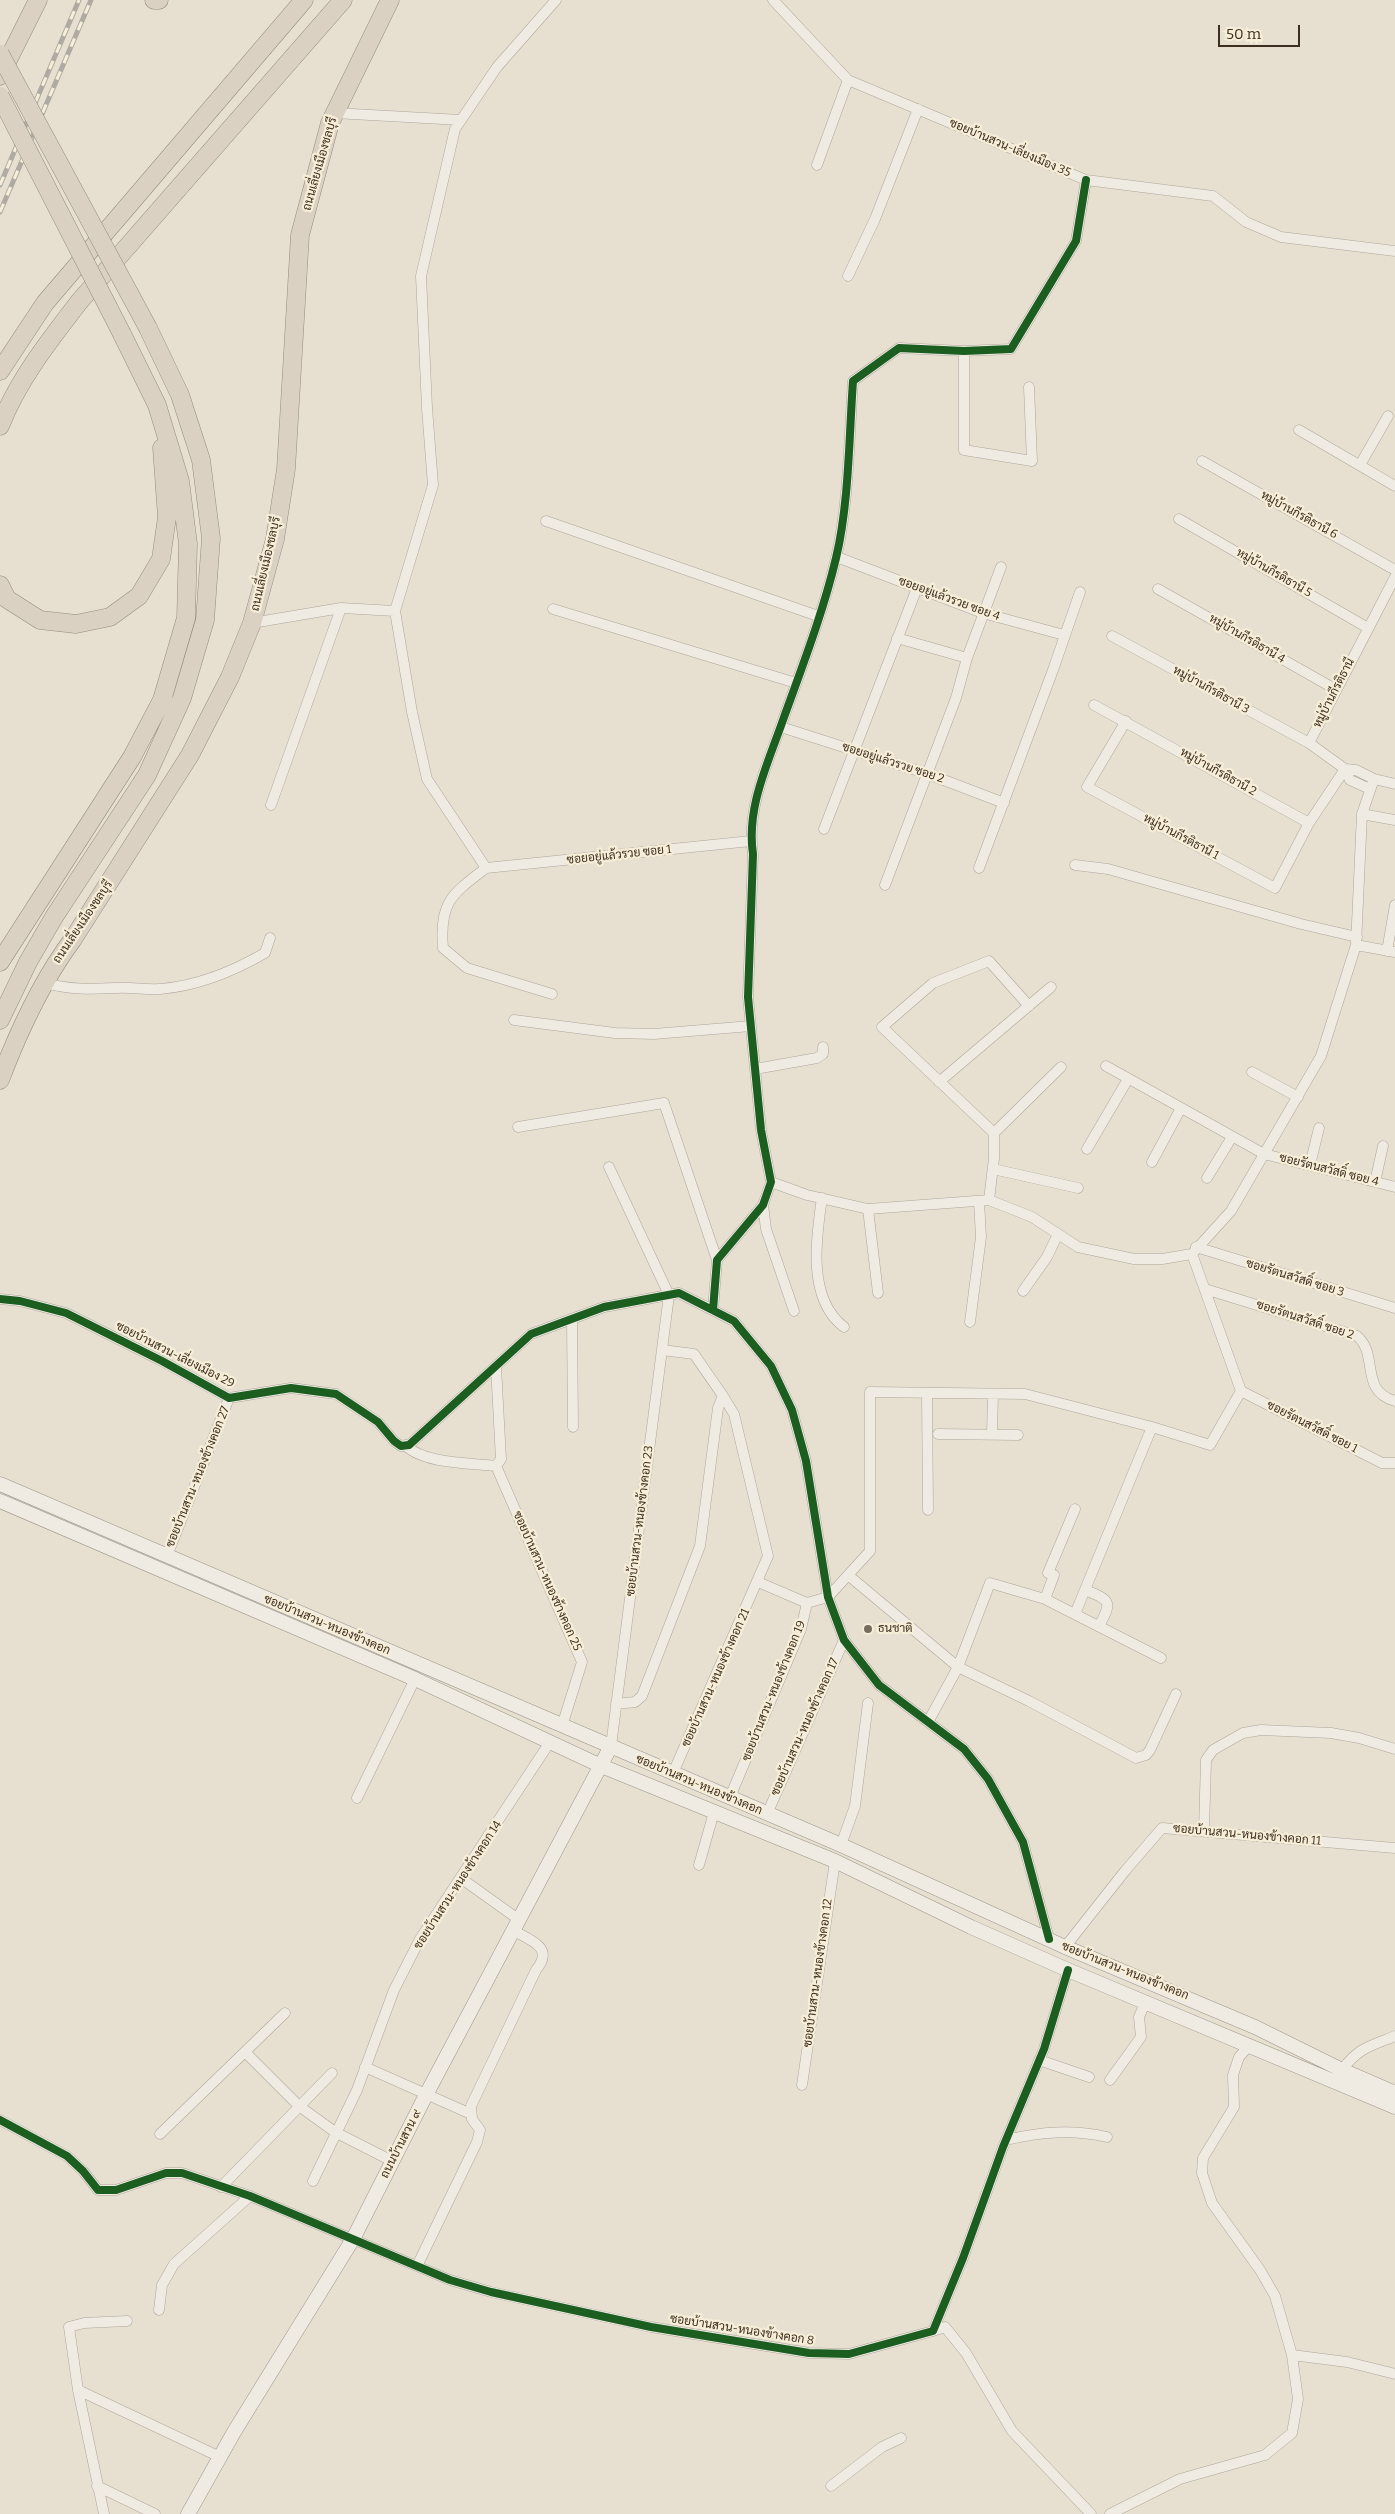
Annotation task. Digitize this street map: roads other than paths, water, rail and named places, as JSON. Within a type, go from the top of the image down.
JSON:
[{"type":"highway","points":[[0,76],[38,0]]},
{"type":"highway","points":[[154,0],[159,0]]},
{"type":"highway","points":[[0,371],[45,303],[304,0]]},
{"type":"highway","points":[[0,426],[10,401],[35,360],[78,302],[343,0]]},
{"type":"highway","name":"ถนนเลี่ยงเมืองชลบุรี","points":[[0,1080],[16,1039],[45,983],[190,755],[230,677],[252,623],[274,539],[286,469],[300,235],[330,123],[390,0]]},
{"type":"highway","points":[[0,54],[148,328],[180,395],[201,460],[211,538],[205,620],[182,698],[147,775],[54,917],[28,962],[0,1020]]},
{"type":"highway","points":[[0,96],[157,405],[180,481],[188,544],[186,618],[162,700],[132,757],[0,962]]},
{"type":"highway","points":[[0,585],[7,599],[40,620],[76,624],[110,616],[139,596],[161,559],[167,517],[157,405]]},
{"type":"main road","name":"ซอยบ้านสวน-หนองข้างคอก","points":[[0,1484],[841,1845],[1065,1947],[1168,1988],[1395,2093]]},
{"type":"main road","name":"ซอยบ้านสวน-หนองข้างคอก","points":[[0,1501],[415,1679],[599,1765],[835,1861],[971,1927],[1068,1970],[1395,2108]]},
{"type":"main road","name":"ถนนบ้านสวน ๙","points":[[188,2514],[220,2457],[353,2239],[427,2093],[599,1765],[611,1746]]},
{"type":"main road","points":[[1158,2007],[1168,1988]]},
{"type":"street","points":[[552,994],[468,968],[443,948],[441,923],[453,894],[486,868],[427,778],[412,712],[395,611],[433,485],[427,408],[421,276],[455,129],[497,67],[556,0]]},
{"type":"street","name":"ซอยบ้านสวน-เลี่ยงเมือง 35","points":[[773,0],[848,80],[1086,180],[1213,196],[1246,222],[1281,237],[1395,251]]},
{"type":"street","points":[[817,165],[848,80]]},
{"type":"street","points":[[848,276],[875,219],[918,109]]},
{"type":"street","points":[[334,113],[461,120]]},
{"type":"street","points":[[717,1260],[763,1205],[771,1182],[761,1130],[748,997],[753,854],[750,833],[758,790],[796,683],[837,557],[845,494],[853,382],[899,348],[964,351],[1011,349],[1076,241],[1086,180]]},
{"type":"street","points":[[964,351],[964,450],[1032,461],[1029,388]]},
{"type":"street","points":[[1360,465],[1388,416]]},
{"type":"street","points":[[1299,430],[1395,486]]},
{"type":"street","name":"หมู่บ้านกีรติธานี 6","points":[[1202,461],[1395,570]]},
{"type":"street","name":"หมู่บ้านกีรติธานี 5","points":[[1179,519],[1368,628]]},
{"type":"street","points":[[546,521],[818,616]]},
{"type":"street","name":"ซอยอยู่แล้วรวย ซอย 4","points":[[837,557],[983,613],[1064,635]]},
{"type":"street","points":[[885,884],[956,698],[967,658],[1001,567]]},
{"type":"street","name":"หมู่บ้านกีรติธานี","points":[[1395,577],[1335,689],[1309,744],[1345,769],[1356,770],[1374,779],[1395,784]]},
{"type":"street","points":[[824,828],[917,588]]},
{"type":"street","name":"หมู่บ้านกีรติธานี 4","points":[[1158,589],[1335,689]]},
{"type":"street","points":[[979,868],[1054,670],[1064,635],[1080,592]]},
{"type":"street","points":[[252,623],[341,608],[395,611]]},
{"type":"street","points":[[270,805],[341,608]]},
{"type":"street","points":[[553,609],[796,683]]},
{"type":"street","name":"หมู่บ้านกีรติธานี 3","points":[[1112,636],[1309,744]]},
{"type":"street","points":[[897,638],[967,658]]},
{"type":"street","name":"หมู่บ้านกีรติธานี 2","points":[[1094,705],[1309,823]]},
{"type":"street","name":"หมู่บ้านกีรติธานี 1","points":[[1126,721],[1087,787],[1275,888],[1309,823]]},
{"type":"street","name":"ซอยอยู่แล้วรวย ซอย 2","points":[[780,727],[928,774],[1004,803]]},
{"type":"street","points":[[1309,823],[1345,769]]},
{"type":"street","points":[[1345,769],[1350,780],[1370,790]]},
{"type":"street","points":[[771,1182],[822,1198],[868,1209],[984,1201],[1032,1217],[1078,1247],[1134,1259],[1162,1258],[1194,1250],[1216,1230],[1232,1210],[1321,1056],[1357,941],[1362,814],[1374,779]]},
{"type":"street","points":[[1362,814],[1395,820]]},
{"type":"street","name":"ซอยอยู่แล้วรวย ซอย 1","points":[[486,868],[751,841]]},
{"type":"street","points":[[1075,865],[1108,869],[1302,924],[1391,952],[1395,905]]},
{"type":"street","points":[[45,983],[65,989],[90,990],[118,988],[160,989],[199,983],[232,971],[265,953],[270,938]]},
{"type":"street","points":[[994,1133],[882,1027],[933,983],[989,961],[1029,1006]]},
{"type":"street","points":[[940,1082],[1051,987]]},
{"type":"street","points":[[514,1020],[615,1033],[654,1034],[751,1026]]},
{"type":"street","points":[[755,1069],[817,1058],[823,1054],[823,1047]]},
{"type":"street","name":"ซอยรัตนสวัสดิ์ ซอย 4","points":[[1106,1066],[1264,1154],[1395,1187]]},
{"type":"street","points":[[970,1322],[984,1201],[993,1169],[994,1133],[1061,1067]]},
{"type":"street","points":[[1252,1072],[1298,1097]]},
{"type":"street","points":[[1087,1149],[1128,1079]]},
{"type":"street","points":[[518,1127],[664,1103],[717,1260],[713,1310]]},
{"type":"street","points":[[1152,1162],[1181,1108]]},
{"type":"street","points":[[1310,1165],[1319,1128]]},
{"type":"street","points":[[1207,1178],[1232,1137]]},
{"type":"street","points":[[1375,1182],[1382,1146]]},
{"type":"street","points":[[609,1168],[669,1295]]},
{"type":"street","points":[[993,1169],[1078,1188]]},
{"type":"street","points":[[822,1198],[816,1234],[820,1285],[833,1318],[844,1327]]},
{"type":"street","points":[[763,1205],[766,1229],[794,1311]]},
{"type":"street","points":[[868,1209],[878,1293]]},
{"type":"street","points":[[1023,1291],[1047,1257],[1058,1234]]},
{"type":"street","points":[[828,1598],[870,1551],[870,1392],[1025,1394],[1152,1427],[1210,1445],[1242,1391],[1205,1289],[1194,1250]]},
{"type":"street","name":"ซอยรัตนสวัสดิ์ ซอย 3","points":[[1194,1250],[1395,1308]]},
{"type":"street","name":"ซอยรัตนสวัสดิ์ ซอย 2","points":[[1205,1289],[1357,1336],[1365,1349],[1376,1388],[1384,1397],[1395,1401]]},
{"type":"street","points":[[409,1443],[531,1334],[604,1307],[679,1293],[734,1321],[771,1366],[792,1410],[806,1461],[828,1598],[844,1640],[879,1685],[964,1748],[988,1779],[1022,1842],[1049,1939]]},
{"type":"street","name":"ซอยบ้านสวน-หนองข้างคอก 23","points":[[611,1746],[669,1295]]},
{"type":"street","name":"ซอยบ้านสวน-เลี่ยงเมือง 29","points":[[0,1299],[20,1301],[66,1313],[162,1361],[229,1398],[291,1388],[336,1394],[378,1422],[394,1441],[409,1443],[412,1452],[424,1457],[496,1466]]},
{"type":"street","points":[[572,1319],[573,1426]]},
{"type":"street","name":"ซอยบ้านสวน-หนองข้างคอก 21","points":[[662,1350],[694,1354],[734,1414],[768,1556],[674,1773]]},
{"type":"street","points":[[496,1366],[501,1459],[496,1466]]},
{"type":"street","name":"ซอยรัตนสวัสดิ์ ซอย 1","points":[[1242,1391],[1382,1463],[1395,1463]]},
{"type":"street","points":[[927,1393],[928,1510]]},
{"type":"street","points":[[992,1434],[993,1394]]},
{"type":"street","points":[[616,1704],[635,1702],[642,1696],[700,1546],[718,1408],[723,1396]]},
{"type":"street","name":"ซอยบ้านสวน-หนองข้างคอก 27","points":[[167,1556],[229,1398]]},
{"type":"street","points":[[1074,1614],[1152,1427]]},
{"type":"street","points":[[938,1434],[1018,1435]]},
{"type":"street","name":"ซอยบ้านสวน-หนองข้างคอก 25","points":[[496,1466],[582,1662],[562,1726]]},
{"type":"street","points":[[1045,1599],[1054,1575],[1048,1573],[1075,1509]]},
{"type":"street","points":[[848,1575],[958,1667],[1028,1700],[1136,1758],[1146,1755],[1150,1750],[1176,1694]]},
{"type":"street","points":[[758,1582],[807,1603]]},
{"type":"street","points":[[928,1722],[958,1667],[990,1583],[1045,1599],[1161,1658]]},
{"type":"street","points":[[1085,1590],[1104,1598],[1109,1604],[1108,1610],[1099,1626]]},
{"type":"street","name":"ซอยบ้านสวน-หนองข้างคอก 19","points":[[730,1797],[802,1629],[807,1603],[828,1598]]},
{"type":"street","name":"ซอยบ้านสวน-หนองข้างคอก 17","points":[[766,1814],[844,1640]]},
{"type":"street","points":[[357,1798],[415,1679]]},
{"type":"street","points":[[841,1845],[856,1806],[868,1703]]},
{"type":"street","points":[[1204,1831],[1206,1760],[1213,1750],[1243,1733],[1261,1730],[1331,1733],[1359,1738],[1395,1749]]},
{"type":"street","name":"ซอยบ้านสวน-หนองข้างคอก 14","points":[[314,2181],[335,2132],[357,2090],[394,1990],[420,1939],[462,1879],[550,1742]]},
{"type":"street","points":[[699,1864],[714,1812]]},
{"type":"street","name":"ซอยบ้านสวน-หนองข้างคอก 11","points":[[1065,1947],[1158,1831],[1165,1828],[1395,1848]]},
{"type":"street","name":"ซอยบ้านสวน-หนองข้างคอก 12","points":[[802,2085],[835,1861]]},
{"type":"street","points":[[417,2266],[477,2142],[480,2130],[471,2114],[471,2106],[536,1970],[542,1962],[543,1952],[539,1945],[462,1879]]},
{"type":"street","points":[[933,2331],[963,2258],[1006,2140],[1039,2060],[1068,1970]]},
{"type":"street","points":[[1110,2080],[1141,2037],[1139,2017],[1144,2002]]},
{"type":"street","points":[[160,2134],[284,2013]]},
{"type":"street","points":[[1342,2070],[1352,2056],[1359,2051],[1395,2036]]},
{"type":"street","points":[[1110,2514],[1180,2479],[1264,2455],[1292,2433],[1298,2400],[1292,2355],[1275,2296],[1260,2270],[1245,2252],[1212,2202],[1202,2173],[1203,2158],[1234,2107],[1233,2075],[1239,2057],[1248,2047]]},
{"type":"street","points":[[245,2052],[299,2106],[335,2132],[392,2161]]},
{"type":"street","points":[[1039,2060],[1089,2077]]},
{"type":"street","points":[[365,2067],[471,2114]]},
{"type":"street","points":[[221,2187],[332,2073]]},
{"type":"street","name":"ซอยบ้านสวน-หนองข้างคอก 8","points":[[0,2120],[67,2156],[83,2171],[98,2190],[116,2190],[166,2173],[182,2173],[250,2196],[450,2280],[491,2292],[651,2328],[809,2353],[849,2354],[933,2331]]},
{"type":"street","points":[[1006,2140],[1032,2133],[1084,2131],[1107,2137]]},
{"type":"street","points":[[159,2310],[162,2285],[174,2264],[250,2196]]},
{"type":"street","points":[[104,2514],[78,2390],[69,2327],[84,2323],[127,2321]]},
{"type":"street","points":[[933,2331],[945,2326],[966,2353],[1012,2431],[1091,2514]]},
{"type":"street","points":[[1292,2355],[1348,2362],[1395,2374]]},
{"type":"street","points":[[78,2390],[220,2457]]},
{"type":"street","points":[[831,2486],[882,2447],[901,2438]]},
{"type":"street","points":[[97,2486],[155,2514]]},
{"type":"railway","points":[[0,185],[79,0]]},
{"type":"railway","points":[[0,212],[91,0]]},
{"type":"place","name":"ธนชาติ","points":[[868,1629]]}]
